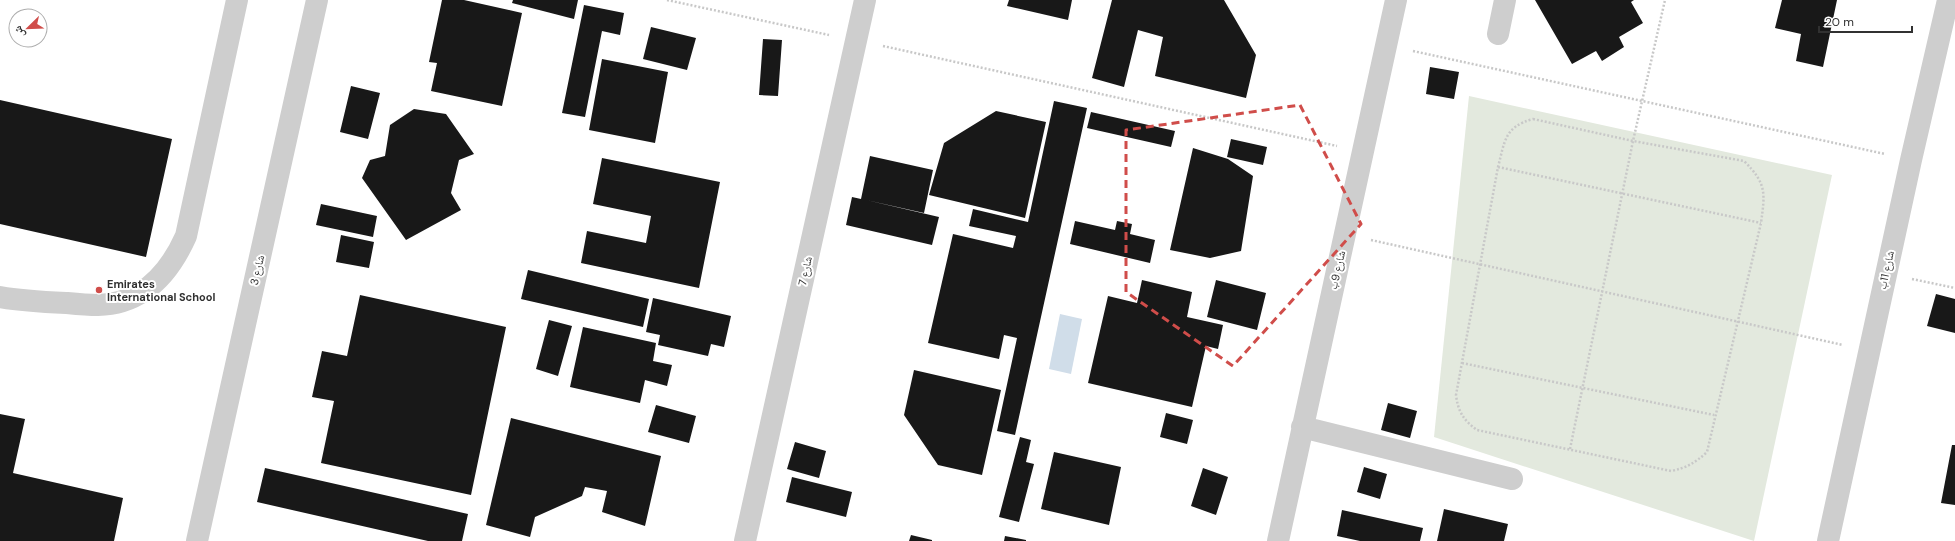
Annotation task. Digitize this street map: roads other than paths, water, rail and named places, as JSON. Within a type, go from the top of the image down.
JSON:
[{"type":"street","points":[[0,297],[39,302],[99,305],[122,301],[144,291],[162,276],[177,258],[186,236],[237,0]]},
{"type":"street","name":"شارع 3","points":[[197,541],[317,0]]},
{"type":"street","name":"شارع 7","points":[[746,541],[865,0]]},
{"type":"street","name":"شارع 9ب","points":[[1278,541],[1396,0]]},
{"type":"street","points":[[1498,34],[1505,0]]},
{"type":"street","name":"شارع 11ب","points":[[1828,541],[1911,160],[1948,0]]},
{"type":"street","points":[[1302,427],[1512,479]]},
{"type":"place","name":"Emirates International School","points":[[99,290]]}]
